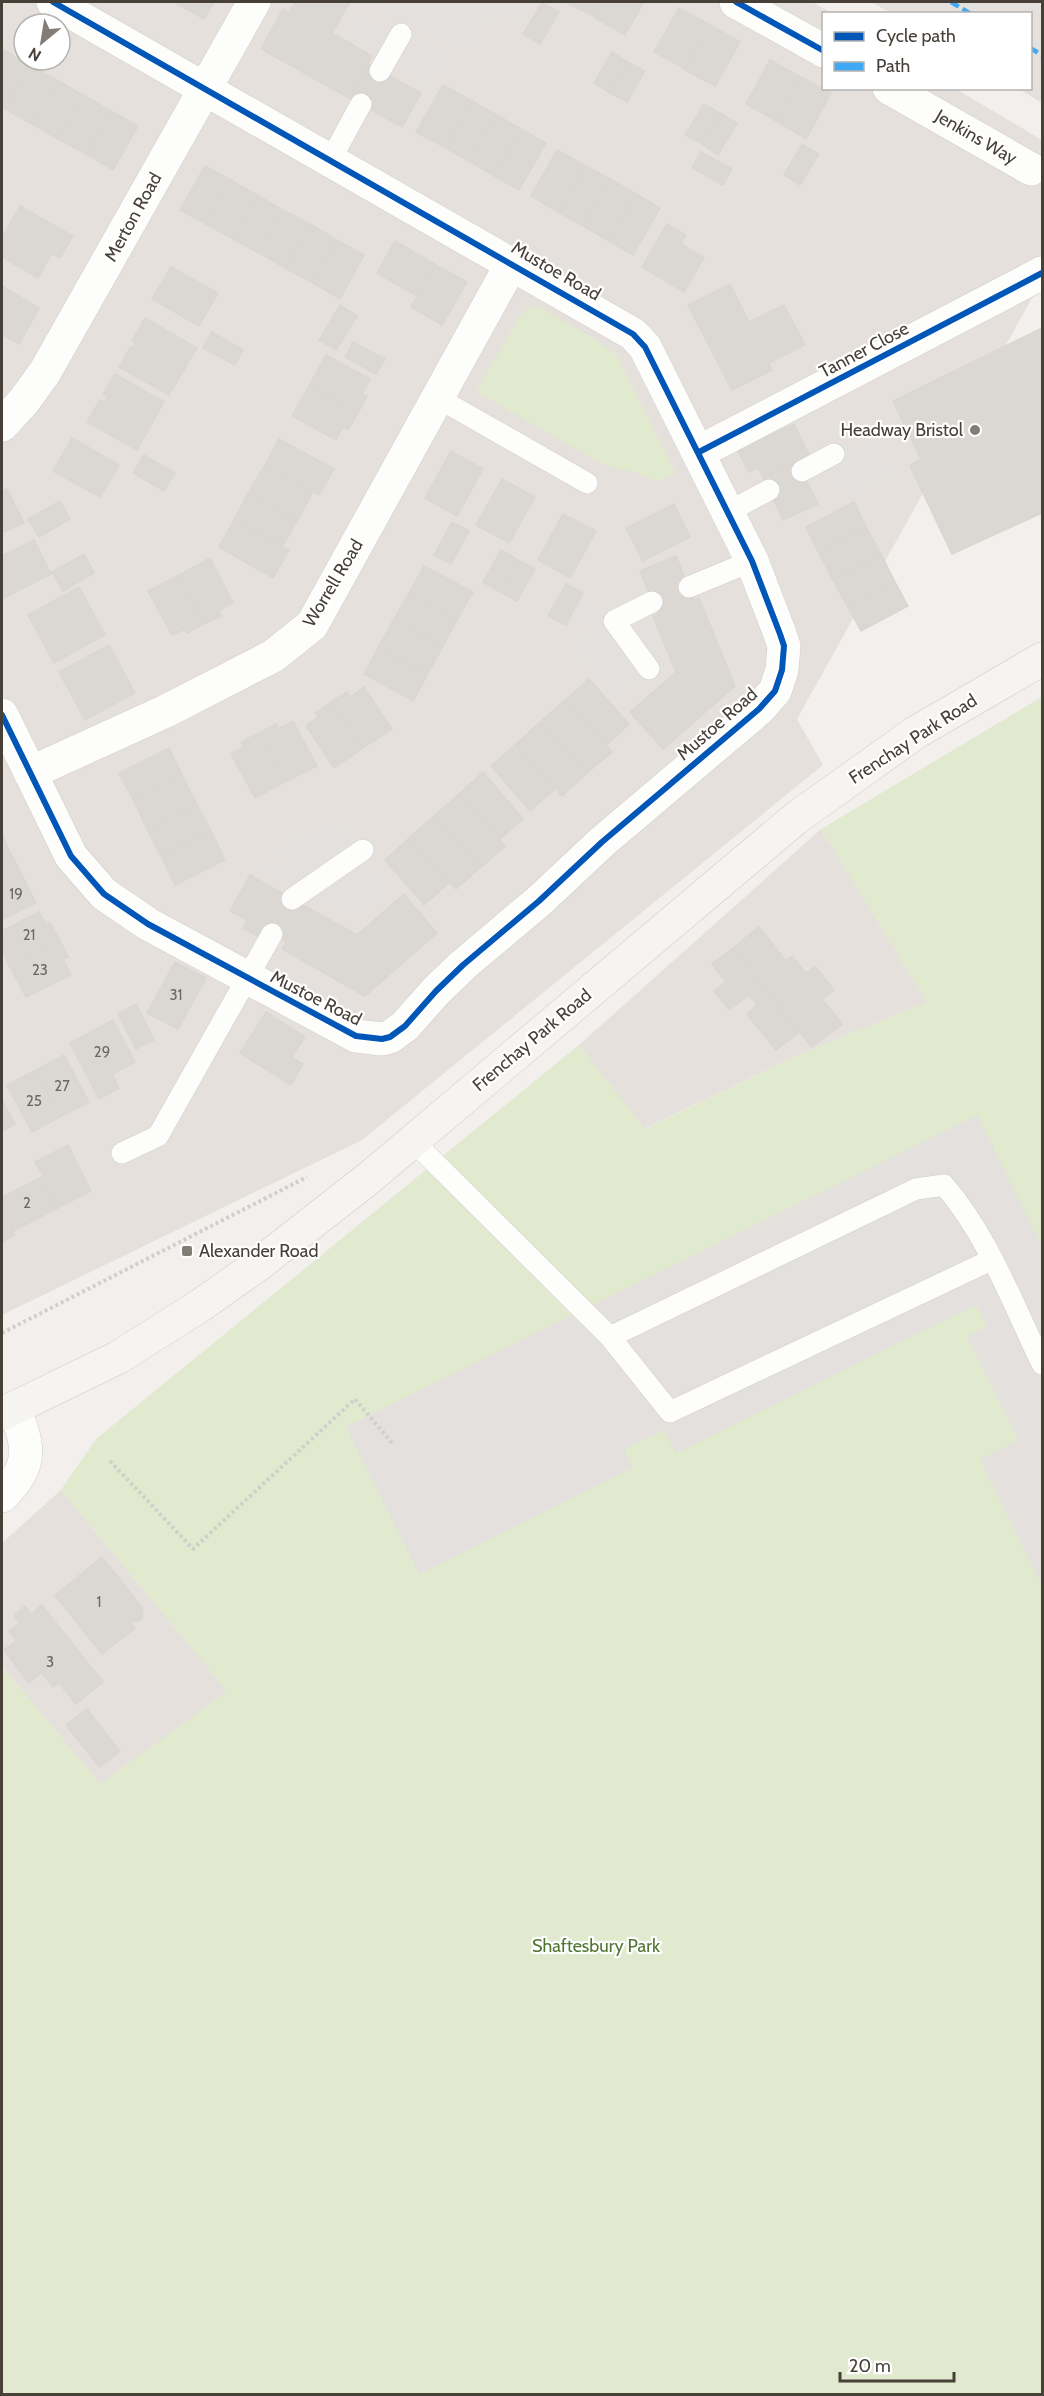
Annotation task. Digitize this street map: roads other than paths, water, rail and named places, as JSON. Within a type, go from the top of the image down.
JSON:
[{"type":"main road","name":"Frenchay Park Road","points":[[8,1411],[119,1357],[201,1305],[310,1226],[796,818],[915,733],[1042,659]]},
{"type":"street","name":"Merton Road","points":[[2,425],[13,394],[45,372],[254,2]]},
{"type":"street","points":[[736,2],[822,50]]},
{"type":"street","name":"Mustoe Road","points":[[2,715],[71,856],[104,894],[148,924],[247,979],[362,1038],[382,1039],[390,1037],[405,1026],[463,965],[539,901],[602,842],[748,720],[775,691],[782,670],[784,646],[752,561],[645,347],[633,334],[70,6]]},
{"type":"street","name":"Jenkins Way","points":[[893,90],[1031,169]]},
{"type":"street","name":"Worrell Road","points":[[30,773],[166,711],[273,656],[312,624],[512,263]]},
{"type":"street","name":"Tanner Close","points":[[699,452],[1042,273]]},
{"type":"street","points":[[2,1496],[16,1478],[25,1461],[27,1446],[8,1411]]},
{"type":"lane","points":[[380,70],[401,34]]},
{"type":"lane","points":[[331,159],[361,104]]},
{"type":"lane","points":[[438,398],[587,483]]},
{"type":"lane","points":[[802,471],[834,454]]},
{"type":"lane","points":[[728,512],[769,490]]},
{"type":"lane","points":[[689,587],[752,561]]},
{"type":"lane","points":[[649,669],[614,621],[652,602]]},
{"type":"lane","points":[[292,899],[363,850]]},
{"type":"lane","points":[[122,1153],[158,1136],[272,934]]},
{"type":"lane","points":[[413,1141],[610,1336],[670,1412],[992,1260]]},
{"type":"lane","points":[[610,1336],[916,1189],[944,1185],[960,1204],[992,1260],[1042,1364]]},
{"type":"place","name":"Headway Bristol","points":[[975,430]]},
{"type":"place","name":"Alexander Road","points":[[187,1251]]},
{"type":"park label","name":"Shaftesbury Park","points":[[596,1946]]}]
